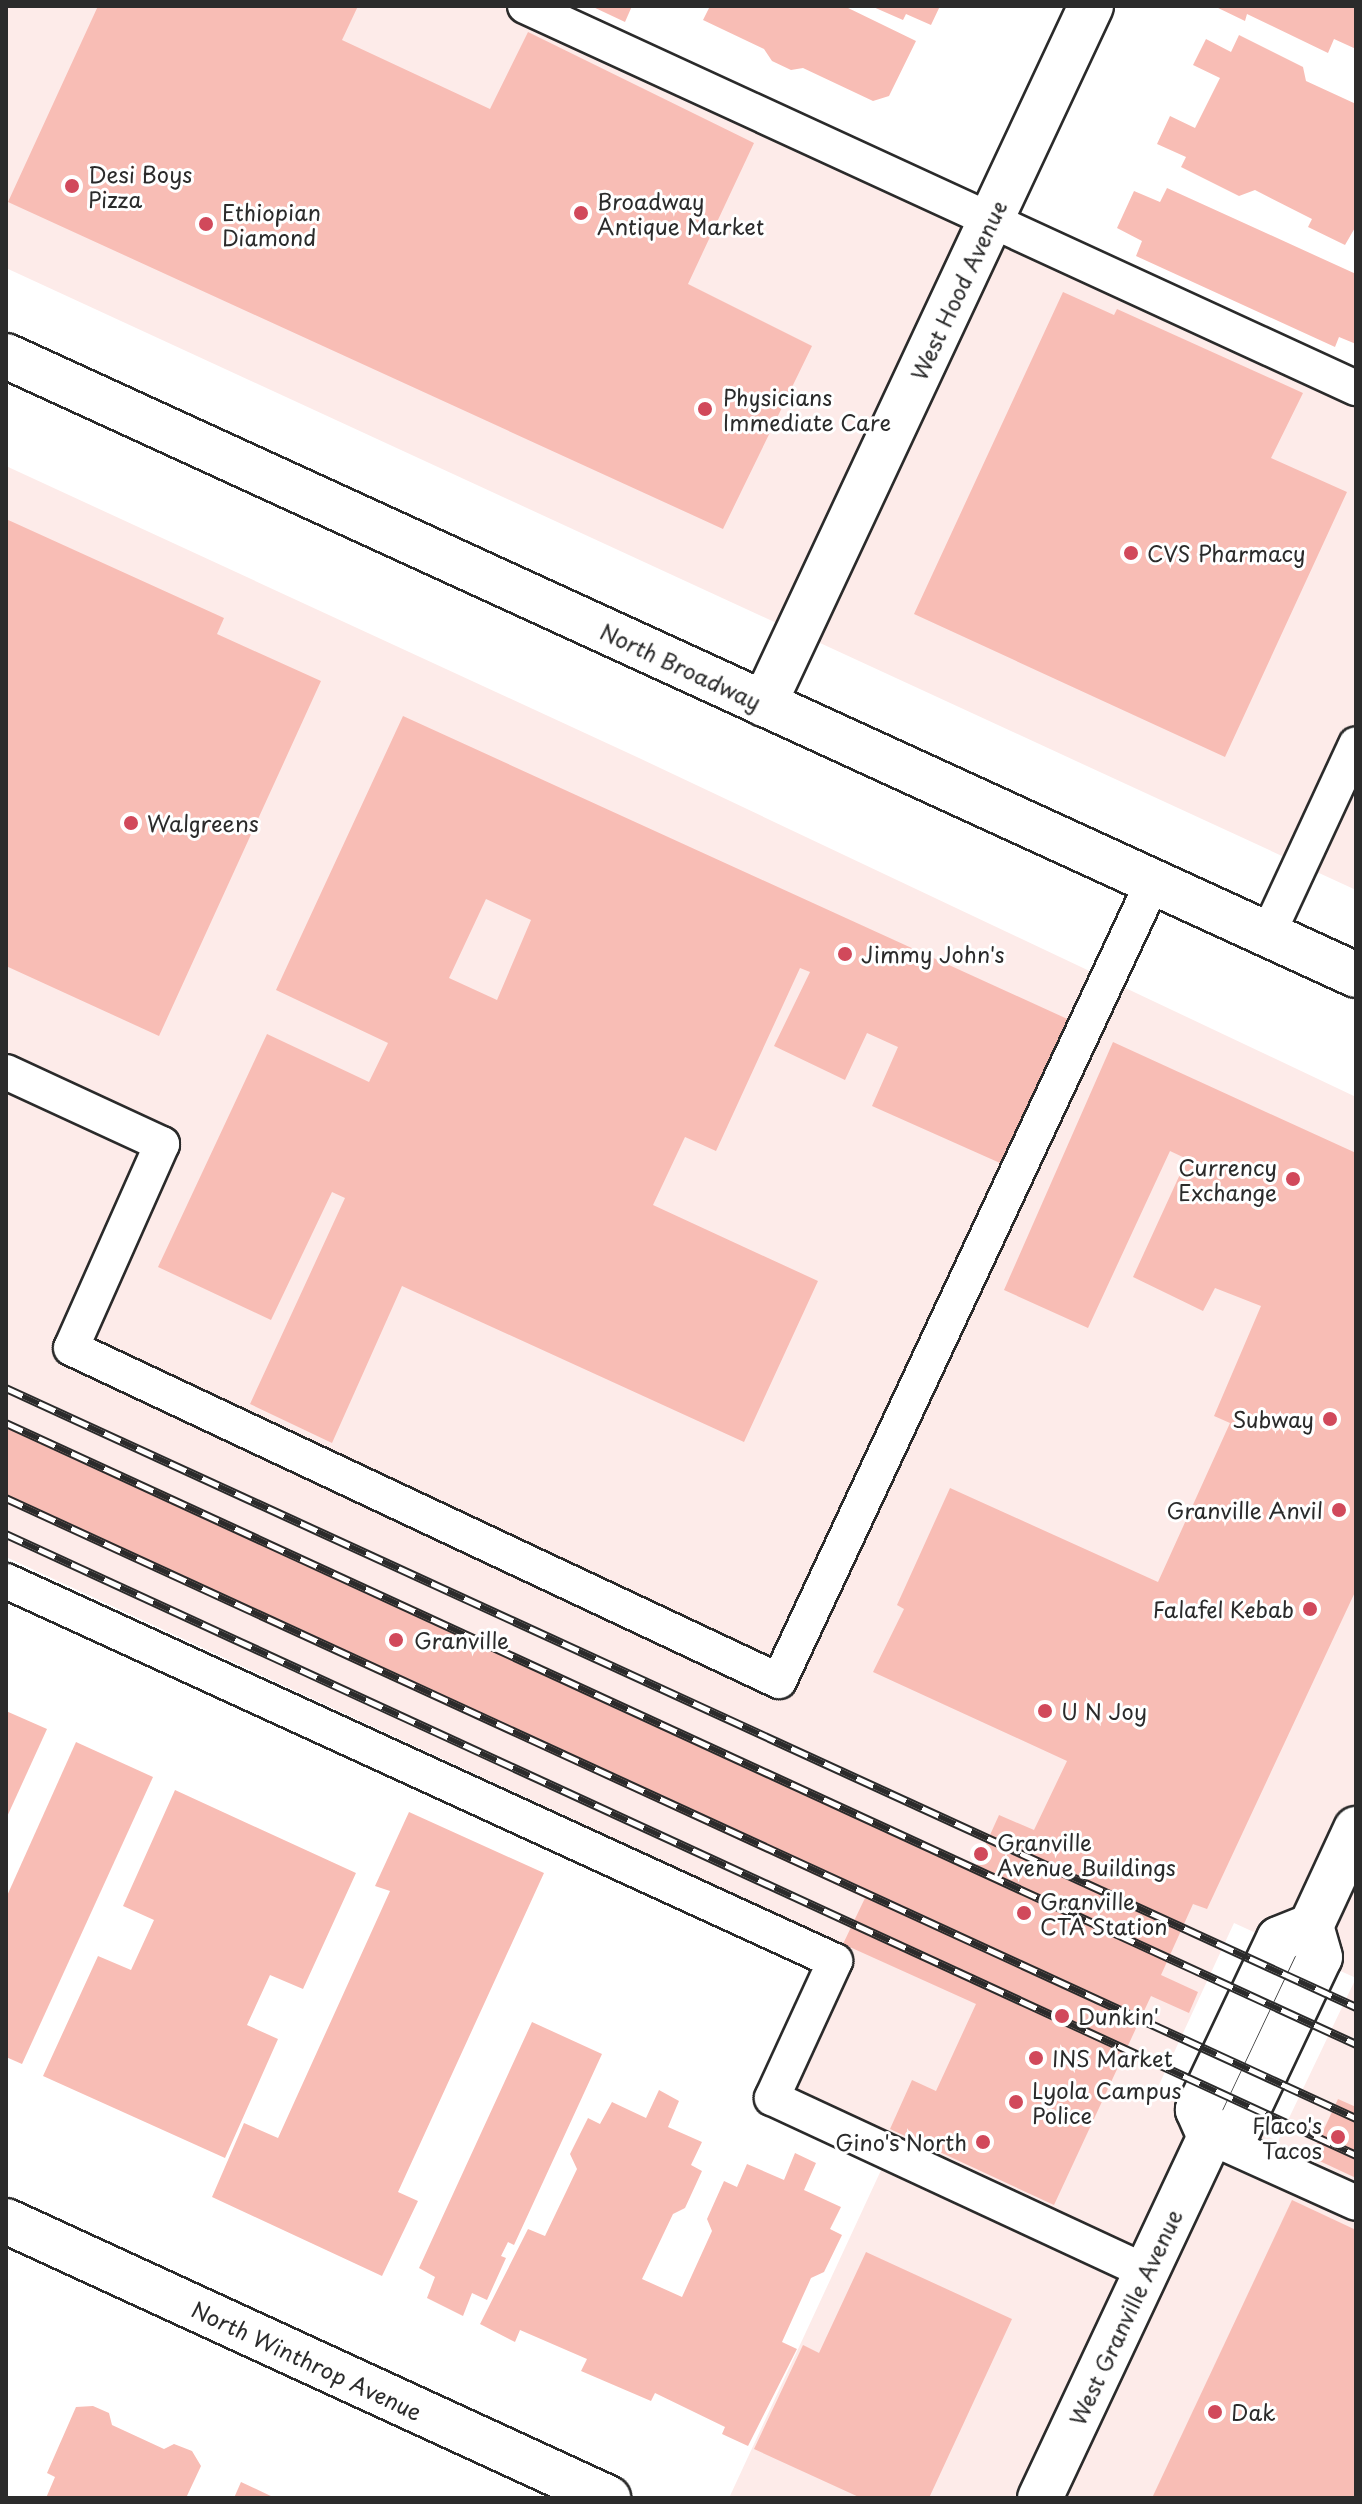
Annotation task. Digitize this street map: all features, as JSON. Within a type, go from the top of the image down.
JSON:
[{"type":"street","name":"West Hood Avenue","points":[[764,704],[1091,6]]},
{"type":"street","name":"North Broadway","points":[[6,356],[1356,975]]},
{"type":"street","points":[[1210,2137],[1198,2110],[1279,1939],[1311,1926],[1356,1829]]},
{"type":"street","name":"West Granville Avenue","points":[[1040,2498],[1210,2137]]},
{"type":"street","name":"North Winthrop Avenue","points":[[6,2221],[608,2498]]},
{"type":"lane","points":[[538,9],[1356,388]]},
{"type":"lane","points":[[1268,934],[1356,744]]},
{"type":"lane","points":[[6,1072],[162,1144],[71,1348],[779,1681],[1153,882]]},
{"type":"lane","points":[[6,1581],[835,1961],[772,2098],[1147,2272]]},
{"type":"lane","points":[[1210,2137],[1356,2203]]},
{"type":"shaded area","points":[[6,6],[533,6],[1356,382],[1356,890],[6,268]]},
{"type":"shaded area","points":[[6,466],[639,758],[1356,1097],[1356,1978],[1356,2498],[729,2498],[889,2153],[772,2098],[843,1944],[6,1557]],"holes":[[[1234,1923],[1356,1978],[1278,2141],[1158,2087]]]},
{"type":"building","points":[[98,6],[358,6],[342,40],[490,109],[528,32],[754,143],[688,284],[812,346],[723,529],[8,202]]},
{"type":"building","points":[[591,6],[632,6],[625,22]]},
{"type":"building","points":[[710,6],[844,6],[916,41],[889,96],[873,101],[803,68],[791,70],[772,61],[764,49],[703,20]]},
{"type":"building","points":[[871,6],[940,6],[931,25],[906,14],[903,20]]},
{"type":"building","points":[[1214,6],[1356,6],[1356,49],[1334,39],[1328,53],[1247,14],[1245,21]]},
{"type":"building","points":[[1239,35],[1303,67],[1306,81],[1356,104],[1356,226],[1345,245],[1308,227],[1312,219],[1255,190],[1239,196],[1181,167],[1186,157],[1157,144],[1170,116],[1195,128],[1220,78],[1193,65],[1206,39],[1231,52]]},
{"type":"building","points":[[1167,188],[1356,274],[1356,344],[1339,337],[1335,347],[1136,256],[1142,241],[1117,228],[1134,191],[1160,202]]},
{"type":"building","name":"CVS Pharmacy","points":[[1063,292],[1114,315],[1117,309],[1303,393],[1271,458],[1347,492],[1225,757],[914,614]]},
{"type":"building","name":"Walgreens","points":[[6,519],[224,618],[217,634],[321,681],[159,1036],[6,966]]},
{"type":"building","points":[[403,716],[1074,1022],[1009,1167],[872,1106],[898,1047],[867,1033],[845,1080],[774,1046],[810,972],[800,968],[716,1151],[685,1137],[653,1205],[818,1281],[744,1442],[402,1286],[332,1443],[250,1404],[345,1198],[332,1192],[271,1320],[158,1267],[267,1034],[369,1082],[388,1043],[276,990]],"holes":[[[486,899],[531,920],[497,1000],[449,978]]]},
{"type":"building","points":[[1113,1042],[1356,1153],[1356,1590],[1207,1909],[1193,1904],[1161,1975],[1198,1992],[1189,2013],[1151,1996],[1054,2205],[890,2129],[912,2080],[936,2091],[976,2004],[843,1944],[865,1898],[6,1502],[6,1420],[976,1866],[999,1815],[1034,1830],[1067,1761],[873,1672],[904,1609],[897,1605],[950,1488],[1158,1582],[1230,1423],[1214,1416],[1261,1306],[1215,1288],[1203,1311],[1133,1277],[1187,1159],[1170,1151],[1088,1328],[1004,1290]]},
{"type":"building","points":[[6,1711],[47,1729],[6,1819]]},
{"type":"building","points":[[76,1742],[153,1777],[22,2064],[6,2057],[6,1898]]},
{"type":"building","points":[[175,1790],[356,1873],[303,1989],[270,1975],[247,2025],[278,2039],[225,2158],[43,2076],[98,1956],[131,1970],[154,1920],[123,1906]]},
{"type":"building","points":[[409,1812],[544,1873],[398,2192],[418,2201],[382,2276],[212,2197],[244,2123],[278,2138],[390,1891],[375,1886]]},
{"type":"building","points":[[532,2022],[602,2054],[514,2245],[508,2242],[501,2256],[506,2258],[487,2300],[472,2293],[463,2316],[427,2298],[435,2277],[419,2268]]},
{"type":"building","points":[[659,2090],[679,2101],[668,2127],[702,2142],[691,2165],[702,2171],[685,2208],[673,2214],[642,2279],[682,2297],[712,2231],[707,2219],[724,2181],[737,2187],[747,2164],[784,2180],[795,2153],[816,2163],[804,2190],[841,2207],[830,2229],[842,2235],[824,2272],[811,2278],[782,2342],[797,2349],[748,2446],[722,2434],[725,2427],[655,2393],[651,2401],[581,2371],[587,2359],[520,2330],[515,2342],[480,2324],[528,2229],[545,2236],[577,2169],[570,2154],[588,2118],[600,2124],[612,2102],[646,2118]]},
{"type":"building","name":"Flaco's Tacos","points":[[1338,2099],[1356,2107],[1356,2178],[1311,2157]]},
{"type":"building","points":[[1292,2200],[1356,2230],[1356,2498],[1152,2498]]},
{"type":"building","points":[[866,2252],[1012,2319],[929,2498],[861,2498],[754,2449],[803,2345],[819,2353]]},
{"type":"building","points":[[93,2406],[109,2413],[112,2425],[164,2449],[174,2444],[192,2451],[201,2466],[186,2498],[46,2498],[55,2477],[47,2473],[76,2407]]},
{"type":"building","points":[[241,2482],[275,2498],[234,2498]]},
{"type":"railway","points":[[6,1388],[1356,2007]]},
{"type":"railway","points":[[6,1423],[1356,2044]]},
{"type":"railway","points":[[6,1498],[1356,2118]]},
{"type":"railway","points":[[6,1534],[1356,2155]]},
{"type":"place","name":"Desi Boys Pizza","points":[[72,186]]},
{"type":"place","name":"Broadway Antique Market","points":[[581,213]]},
{"type":"place","name":"Ethiopian Diamond","points":[[206,224]]},
{"type":"place","name":"Physicians Immediate Care","points":[[705,409]]},
{"type":"place","name":"CVS Pharmacy","points":[[1131,553]]},
{"type":"place","name":"Walgreens","points":[[131,823]]},
{"type":"place","name":"Jimmy John's","points":[[845,954]]},
{"type":"place","name":"Currency Exchange","points":[[1293,1179]]},
{"type":"place","name":"Subway","points":[[1330,1419]]},
{"type":"place","name":"Granville Anvil","points":[[1339,1510]]},
{"type":"place","name":"Falafel Kebab","points":[[1310,1609]]},
{"type":"place","name":"Granville","points":[[396,1640]]},
{"type":"place","name":"U N Joy","points":[[1045,1711]]},
{"type":"place","name":"Granville Avenue Buildings","points":[[981,1854]]},
{"type":"place","name":"Granville CTA Station","points":[[1024,1913]]},
{"type":"place","name":"Dunkin'","points":[[1062,2016]]},
{"type":"place","name":"INS Market","points":[[1036,2058]]},
{"type":"place","name":"Lyola Campus Police","points":[[1016,2102]]},
{"type":"place","name":"Flaco's Tacos","points":[[1338,2137]]},
{"type":"place","name":"Gino's North","points":[[983,2142]]},
{"type":"place","name":"Dak","points":[[1215,2412]]}]
